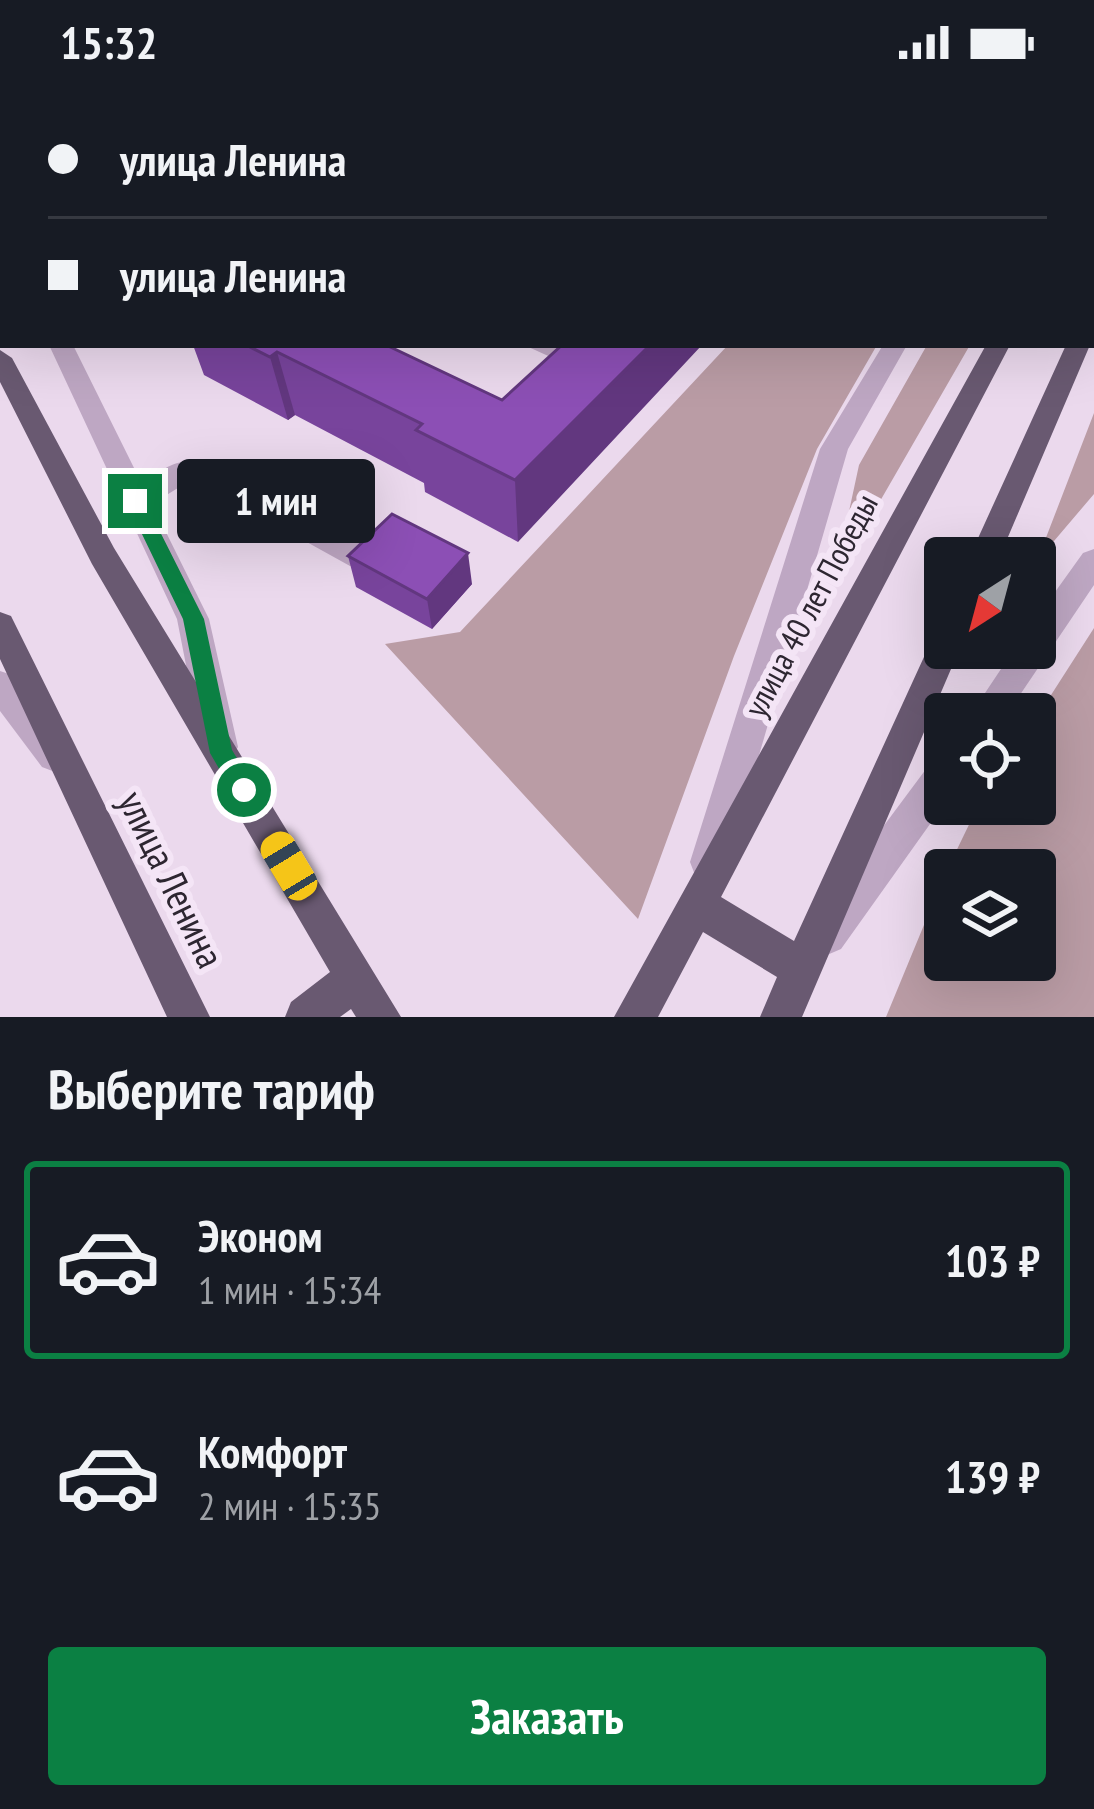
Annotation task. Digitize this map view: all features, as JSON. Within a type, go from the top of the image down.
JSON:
[{"type":"main road","name":"улица 40 лет Победы","points":[[635,1017],[996,348]]},
{"type":"main road","points":[[993,537],[1077,348]]},
{"type":"main road","points":[[0,358],[103,556],[380,1017]]},
{"type":"main road","name":"улица Ленина","points":[[0,625],[190,1017]]},
{"type":"main road","points":[[782,1017],[935,669]]},
{"type":"main road","points":[[696,905],[802,969]]},
{"type":"main road","points":[[306,1017],[357,978]]},
{"type":"street","points":[[62,348],[193,619],[221,753]]},
{"type":"street","name":"улица 40 лет Победы","points":[[696,905],[834,449],[893,348]]},
{"type":"street","points":[[135,501],[183,472],[232,488],[361,558]]},
{"type":"street","points":[[1003,693],[1094,561]]},
{"type":"street","name":"улица Ленина","points":[[0,686],[74,781]]},
{"type":"street","points":[[802,969],[924,802]]},
{"type":"shaded area","points":[[725,348],[875,348],[817,449],[734,656],[638,919],[385,644],[460,632]]},
{"type":"shaded area","points":[[925,348],[968,348],[834,581],[859,465]]},
{"type":"shaded area","points":[[1094,413],[1094,494],[1056,539],[1046,537]]},
{"type":"shaded area","points":[[1094,628],[1094,1017],[886,1017],[924,925],[924,981],[1056,981],[1056,849],[957,849],[969,825],[1056,825],[1056,693],[1052,693]]},
{"type":"building","points":[[252,348],[392,348],[502,400],[559,348],[647,348],[515,480],[416,430],[422,424],[277,352],[270,357]]},
{"type":"building","points":[[392,514],[468,553],[427,599],[348,556]]},
{"type":"route","points":[[135,501],[193,619],[221,753],[244,790]]}]
